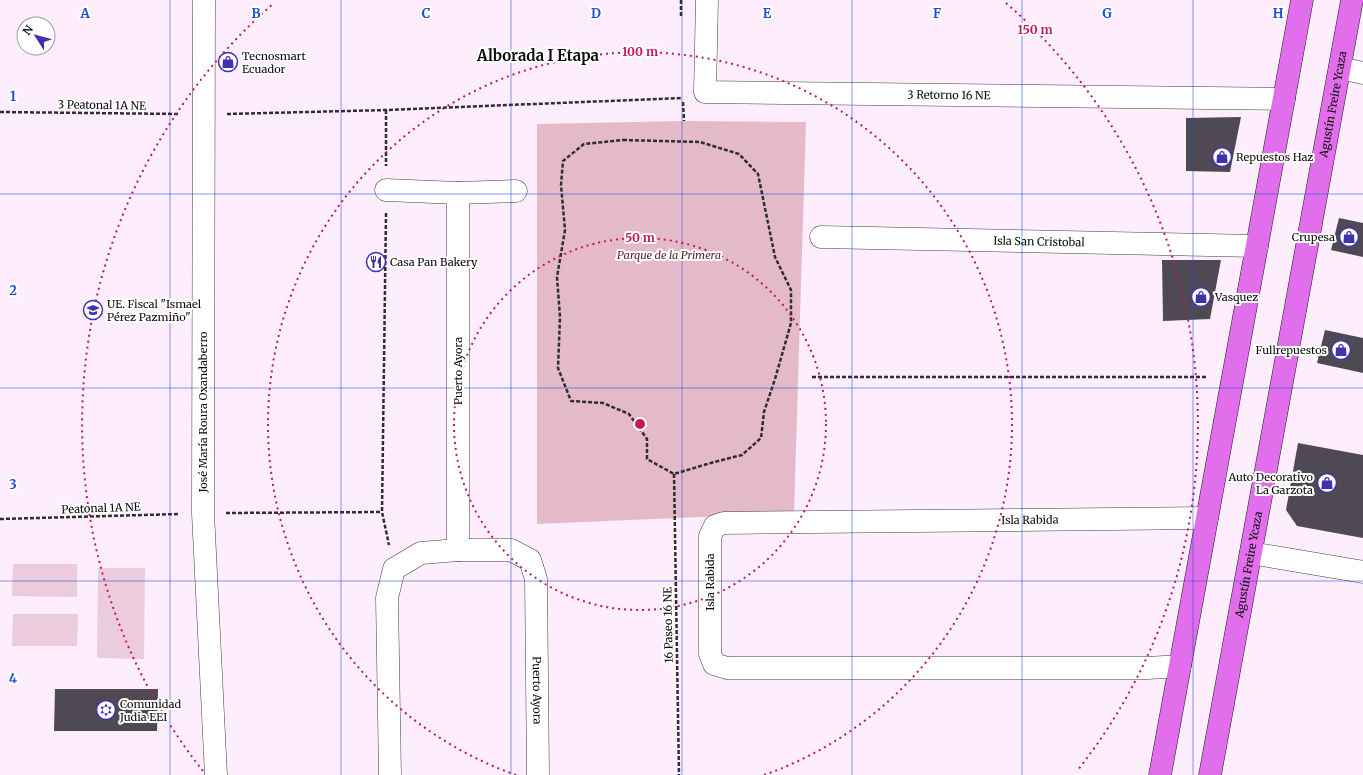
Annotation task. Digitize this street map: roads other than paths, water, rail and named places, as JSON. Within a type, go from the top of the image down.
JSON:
[{"type":"main road","points":[[1160,775],[1302,0]]},
{"type":"main road","name":"Agustín Freire Ycaza","points":[[1210,775],[1352,0]]},
{"type":"street","name":"José María Roura Oxandaberro","points":[[204,0],[203,513],[216,775]]},
{"type":"street","name":"3 Retorno 16 NE","points":[[707,0],[705,92],[1284,99]]},
{"type":"street","points":[[1340,68],[1363,73]]},
{"type":"street","points":[[386,190],[458,193],[516,191]]},
{"type":"street","name":"Puerto Ayora","points":[[458,193],[458,550]]},
{"type":"street","name":"Isla San Cristobal","points":[[821,237],[1257,246]]},
{"type":"street","name":"Isla Rabida","points":[[1180,666],[1148,668],[727,668],[714,664],[710,654],[710,536],[715,526],[724,523],[1207,518]]},
{"type":"street","name":"Puerto Ayora","points":[[390,775],[387,598],[394,569],[421,552],[458,550],[511,550],[530,560],[536,579],[538,775]]},
{"type":"street","points":[[1250,552],[1363,572]]},
{"type":"place","name":"Tecnosmart Ecuador","points":[[228,62]]},
{"type":"place","name":"Repuestos Haz","points":[[1222,157]]},
{"type":"place","name":"Crupesa","points":[[1349,237]]},
{"type":"place","name":"Casa Pan Bakery","points":[[376,262]]},
{"type":"place","name":"Vasquez","points":[[1201,297]]},
{"type":"place","name":"UE. Fiscal \"Ismael Pérez Pazmiño\"","points":[[93,310]]},
{"type":"place","name":"Fullrepuestos","points":[[1341,350]]},
{"type":"place","name":"Auto Decorativo La Garzota","points":[[1327,483]]},
{"type":"place","name":"Comunidad Judia EEI","points":[[106,710]]},
{"type":"district","name":"Alborada I Etapa","points":[[538,55]]},
{"type":"park label","name":"Parque de la Primera","points":[[669,255]]}]
